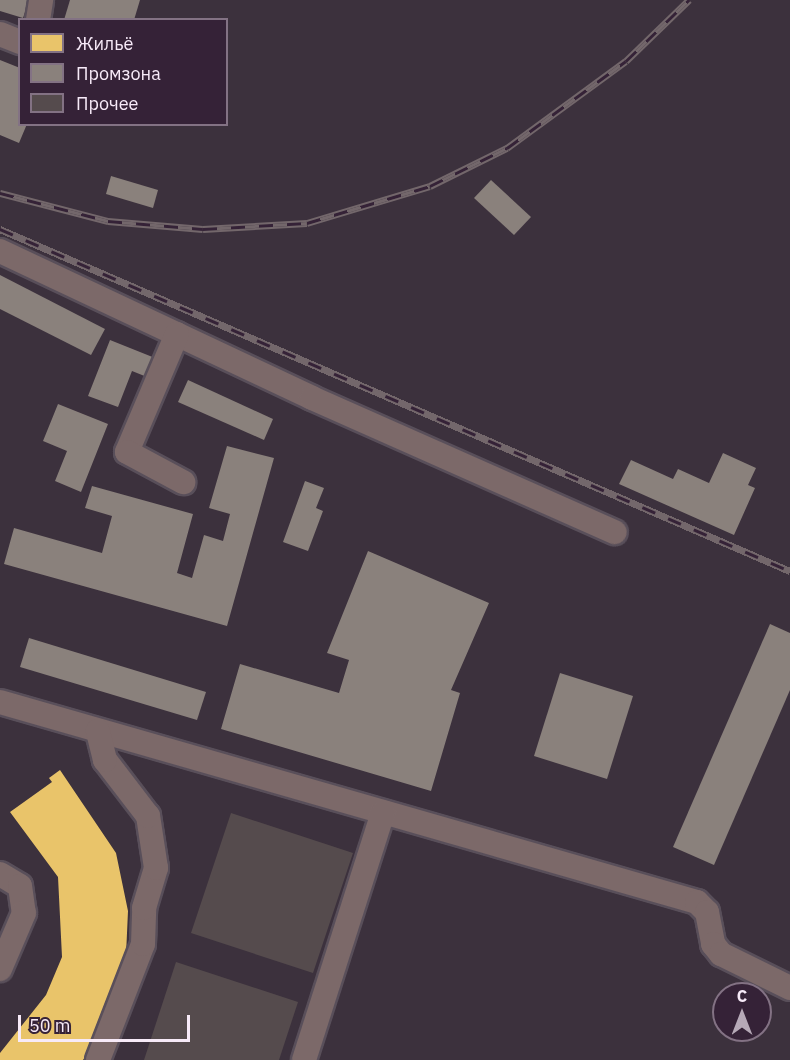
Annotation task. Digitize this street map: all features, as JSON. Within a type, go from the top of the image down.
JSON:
[{"type":"lane","points":[[38,18],[41,0]]},
{"type":"lane","points":[[0,34],[18,41]]},
{"type":"lane","points":[[0,251],[177,334],[615,532]]},
{"type":"lane","points":[[177,334],[127,452],[183,482]]},
{"type":"lane","points":[[0,702],[697,902],[707,912],[712,944],[721,954],[790,988]]},
{"type":"lane","points":[[98,730],[105,760],[148,816],[156,868],[144,908],[142,944],[98,1060]]},
{"type":"lane","points":[[304,1060],[383,812]]},
{"type":"lane","points":[[0,874],[20,886],[24,913],[0,969]]},
{"type":"building: Жильё","points":[[60,770],[116,853],[128,911],[126,955],[97,1038],[83,1060],[0,1060],[0,1053],[46,995],[62,957],[58,877],[10,812],[52,782],[49,778]]},
{"type":"building: Промзона","points":[[0,0],[29,0],[23,18],[0,11]]},
{"type":"building: Промзона","points":[[70,0],[140,0],[135,18],[65,18]]},
{"type":"building: Промзона","points":[[0,60],[18,67],[18,126],[26,126],[19,143],[0,135]]},
{"type":"building: Промзона","points":[[111,176],[158,190],[153,208],[106,194]]},
{"type":"building: Промзона","points":[[491,180],[531,217],[514,235],[474,198]]},
{"type":"building: Промзона","points":[[0,275],[105,329],[91,355],[0,309]]},
{"type":"building: Промзона","points":[[110,340],[155,358],[147,377],[132,371],[118,407],[88,396]]},
{"type":"building: Промзона","points":[[188,380],[273,419],[264,440],[178,402]]},
{"type":"building: Промзона","points":[[58,404],[108,424],[81,492],[55,481],[67,451],[43,441]]},
{"type":"building: Промзона","points":[[227,446],[274,458],[227,626],[4,564],[14,528],[102,553],[112,516],[85,508],[92,486],[193,514],[177,573],[192,578],[204,535],[223,541],[230,514],[209,508]]},
{"type":"building: Промзона","points":[[723,453],[756,468],[748,485],[755,488],[734,535],[619,484],[631,460],[673,479],[678,469],[709,483]]},
{"type":"building: Промзона","points":[[305,481],[324,488],[316,508],[323,511],[308,551],[283,542]]},
{"type":"building: Промзона","points":[[368,551],[489,603],[451,690],[460,693],[431,791],[221,729],[240,664],[339,693],[349,660],[327,653]]},
{"type":"building: Промзона","points":[[770,624],[790,633],[790,690],[714,865],[673,847]]},
{"type":"building: Промзона","points":[[29,638],[206,692],[197,720],[20,667]]},
{"type":"building: Промзона","points":[[560,673],[633,696],[607,779],[534,756]]},
{"type":"building: Прочее","points":[[231,813],[353,853],[313,973],[191,933]]},
{"type":"building: Прочее","points":[[176,962],[298,1002],[279,1060],[144,1060]]},
{"type":"railway","points":[[0,193],[108,221],[203,229],[307,223],[430,186],[507,148],[626,61],[689,0]]},
{"type":"railway","points":[[0,229],[790,571]]}]
